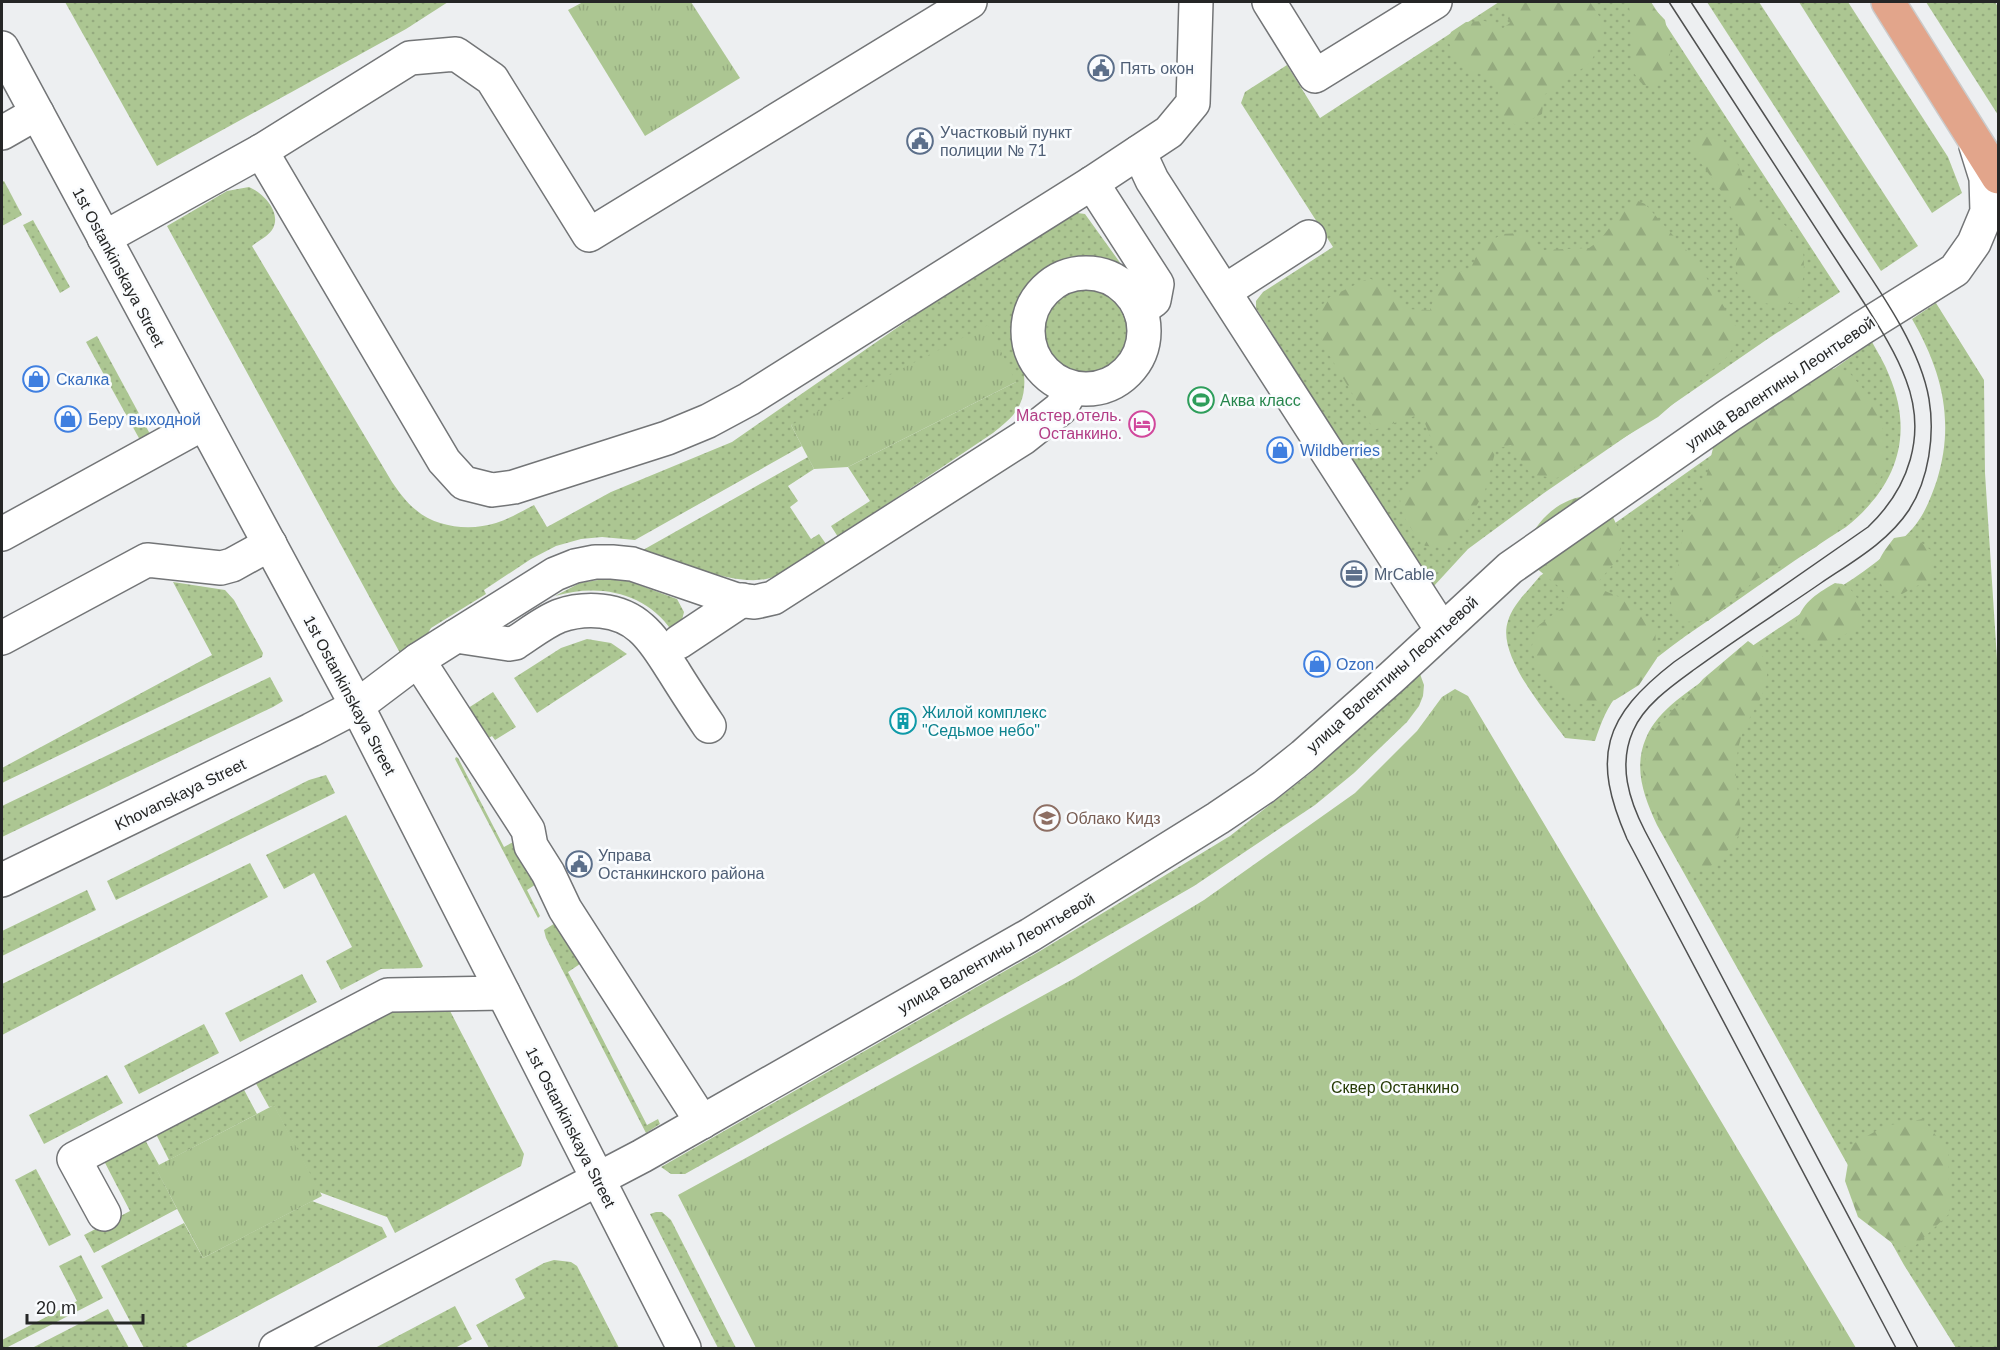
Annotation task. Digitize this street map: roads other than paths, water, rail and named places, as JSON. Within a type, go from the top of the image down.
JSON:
[{"type":"main road","points":[[1888,2],[1998,177]]},
{"type":"street","points":[[104,238],[261,151],[410,58],[456,54],[492,79],[589,235],[970,2]]},
{"type":"street","points":[[261,151],[444,461],[464,483],[492,490],[514,487],[667,438],[708,421],[769,387],[1169,132],[1193,103],[1196,2]]},
{"type":"street","points":[[1269,2],[1315,76],[1435,2]]},
{"type":"street","name":"1st Ostankinskaya Street","points":[[2,48],[357,706],[598,1180],[675,1344]]},
{"type":"street","points":[[2,133],[37,113]]},
{"type":"street","name":"улица Валентины Леонтьевой","points":[[276,1348],[598,1180],[702,1122],[1030,935],[1264,787],[1303,756],[1510,568],[1533,550],[1862,327],[1955,270],[1974,243],[1988,212],[1986,178],[1974,138]]},
{"type":"street","points":[[1138,152],[1152,180],[1442,630]]},
{"type":"street","points":[[1092,183],[1157,284],[1154,300],[1140,310]]},
{"type":"street","points":[[1225,291],[1309,237]]},
{"type":"street","points":[[1082,273],[1101,274],[1118,282],[1131,294],[1140,310],[1145,327],[1143,345],[1136,363],[1124,376],[1108,386],[1090,390],[1072,388],[1048,375],[1032,353],[1028,335],[1029,317],[1037,300],[1049,286],[1064,277],[1082,273]]},
{"type":"street","points":[[679,642],[742,600],[755,602],[773,598],[789,590],[1023,438],[1061,408],[1072,388]]},
{"type":"street","points":[[2,534],[204,423]]},
{"type":"street","points":[[2,638],[147,560],[221,568],[232,565],[270,544]]},
{"type":"street","name":"Khovanskaya Street","points":[[2,880],[357,706],[418,660],[566,569],[595,562],[632,564],[718,595],[742,600]]},
{"type":"street","points":[[456,636],[509,644],[516,643],[556,617],[574,612],[590,610],[623,616],[640,627],[653,641],[709,726]]},
{"type":"street","points":[[418,660],[528,830],[531,846],[548,873],[565,909],[702,1122]]},
{"type":"street","points":[[104,1214],[74,1159],[388,995],[503,993]]},
{"type":"tram line","points":[[1669,2],[1891,347],[1902,369],[1912,401],[1915,421],[1914,440],[1904,478],[1882,512],[1868,527],[1674,662],[1632,701],[1618,721],[1610,740],[1607,761],[1609,784],[1627,839],[1896,1348]]},
{"type":"tram line","points":[[1691,2],[1904,331],[1915,354],[1929,399],[1931,442],[1926,471],[1916,498],[1891,532],[1857,559],[1695,669],[1652,704],[1633,731],[1626,757],[1627,782],[1634,807],[1645,831],[1918,1348]]},
{"type":"place","name":"Пять окон","points":[[1101,68]]},
{"type":"place","name":"Участковый пункт полиции № 71","points":[[920,141]]},
{"type":"place","name":"Скалка","points":[[36,379]]},
{"type":"place","name":"Аква класс","points":[[1201,400]]},
{"type":"place","name":"Беру выходной","points":[[68,419]]},
{"type":"place","name":"Мастер отель. Останкино.","points":[[1142,424]]},
{"type":"place","name":"Wildberries","points":[[1280,450]]},
{"type":"place","name":"MrCable","points":[[1354,574]]},
{"type":"place","name":"Ozon","points":[[1317,664]]},
{"type":"place","name":"Жилой комплекс \"Седьмое небо\"","points":[[903,721]]},
{"type":"place","name":"Облако Кидз","points":[[1047,818]]},
{"type":"place","name":"Управа Останкинского района","points":[[579,864]]},
{"type":"park label","name":"Сквер Останкино","points":[[1395,1087]]}]
